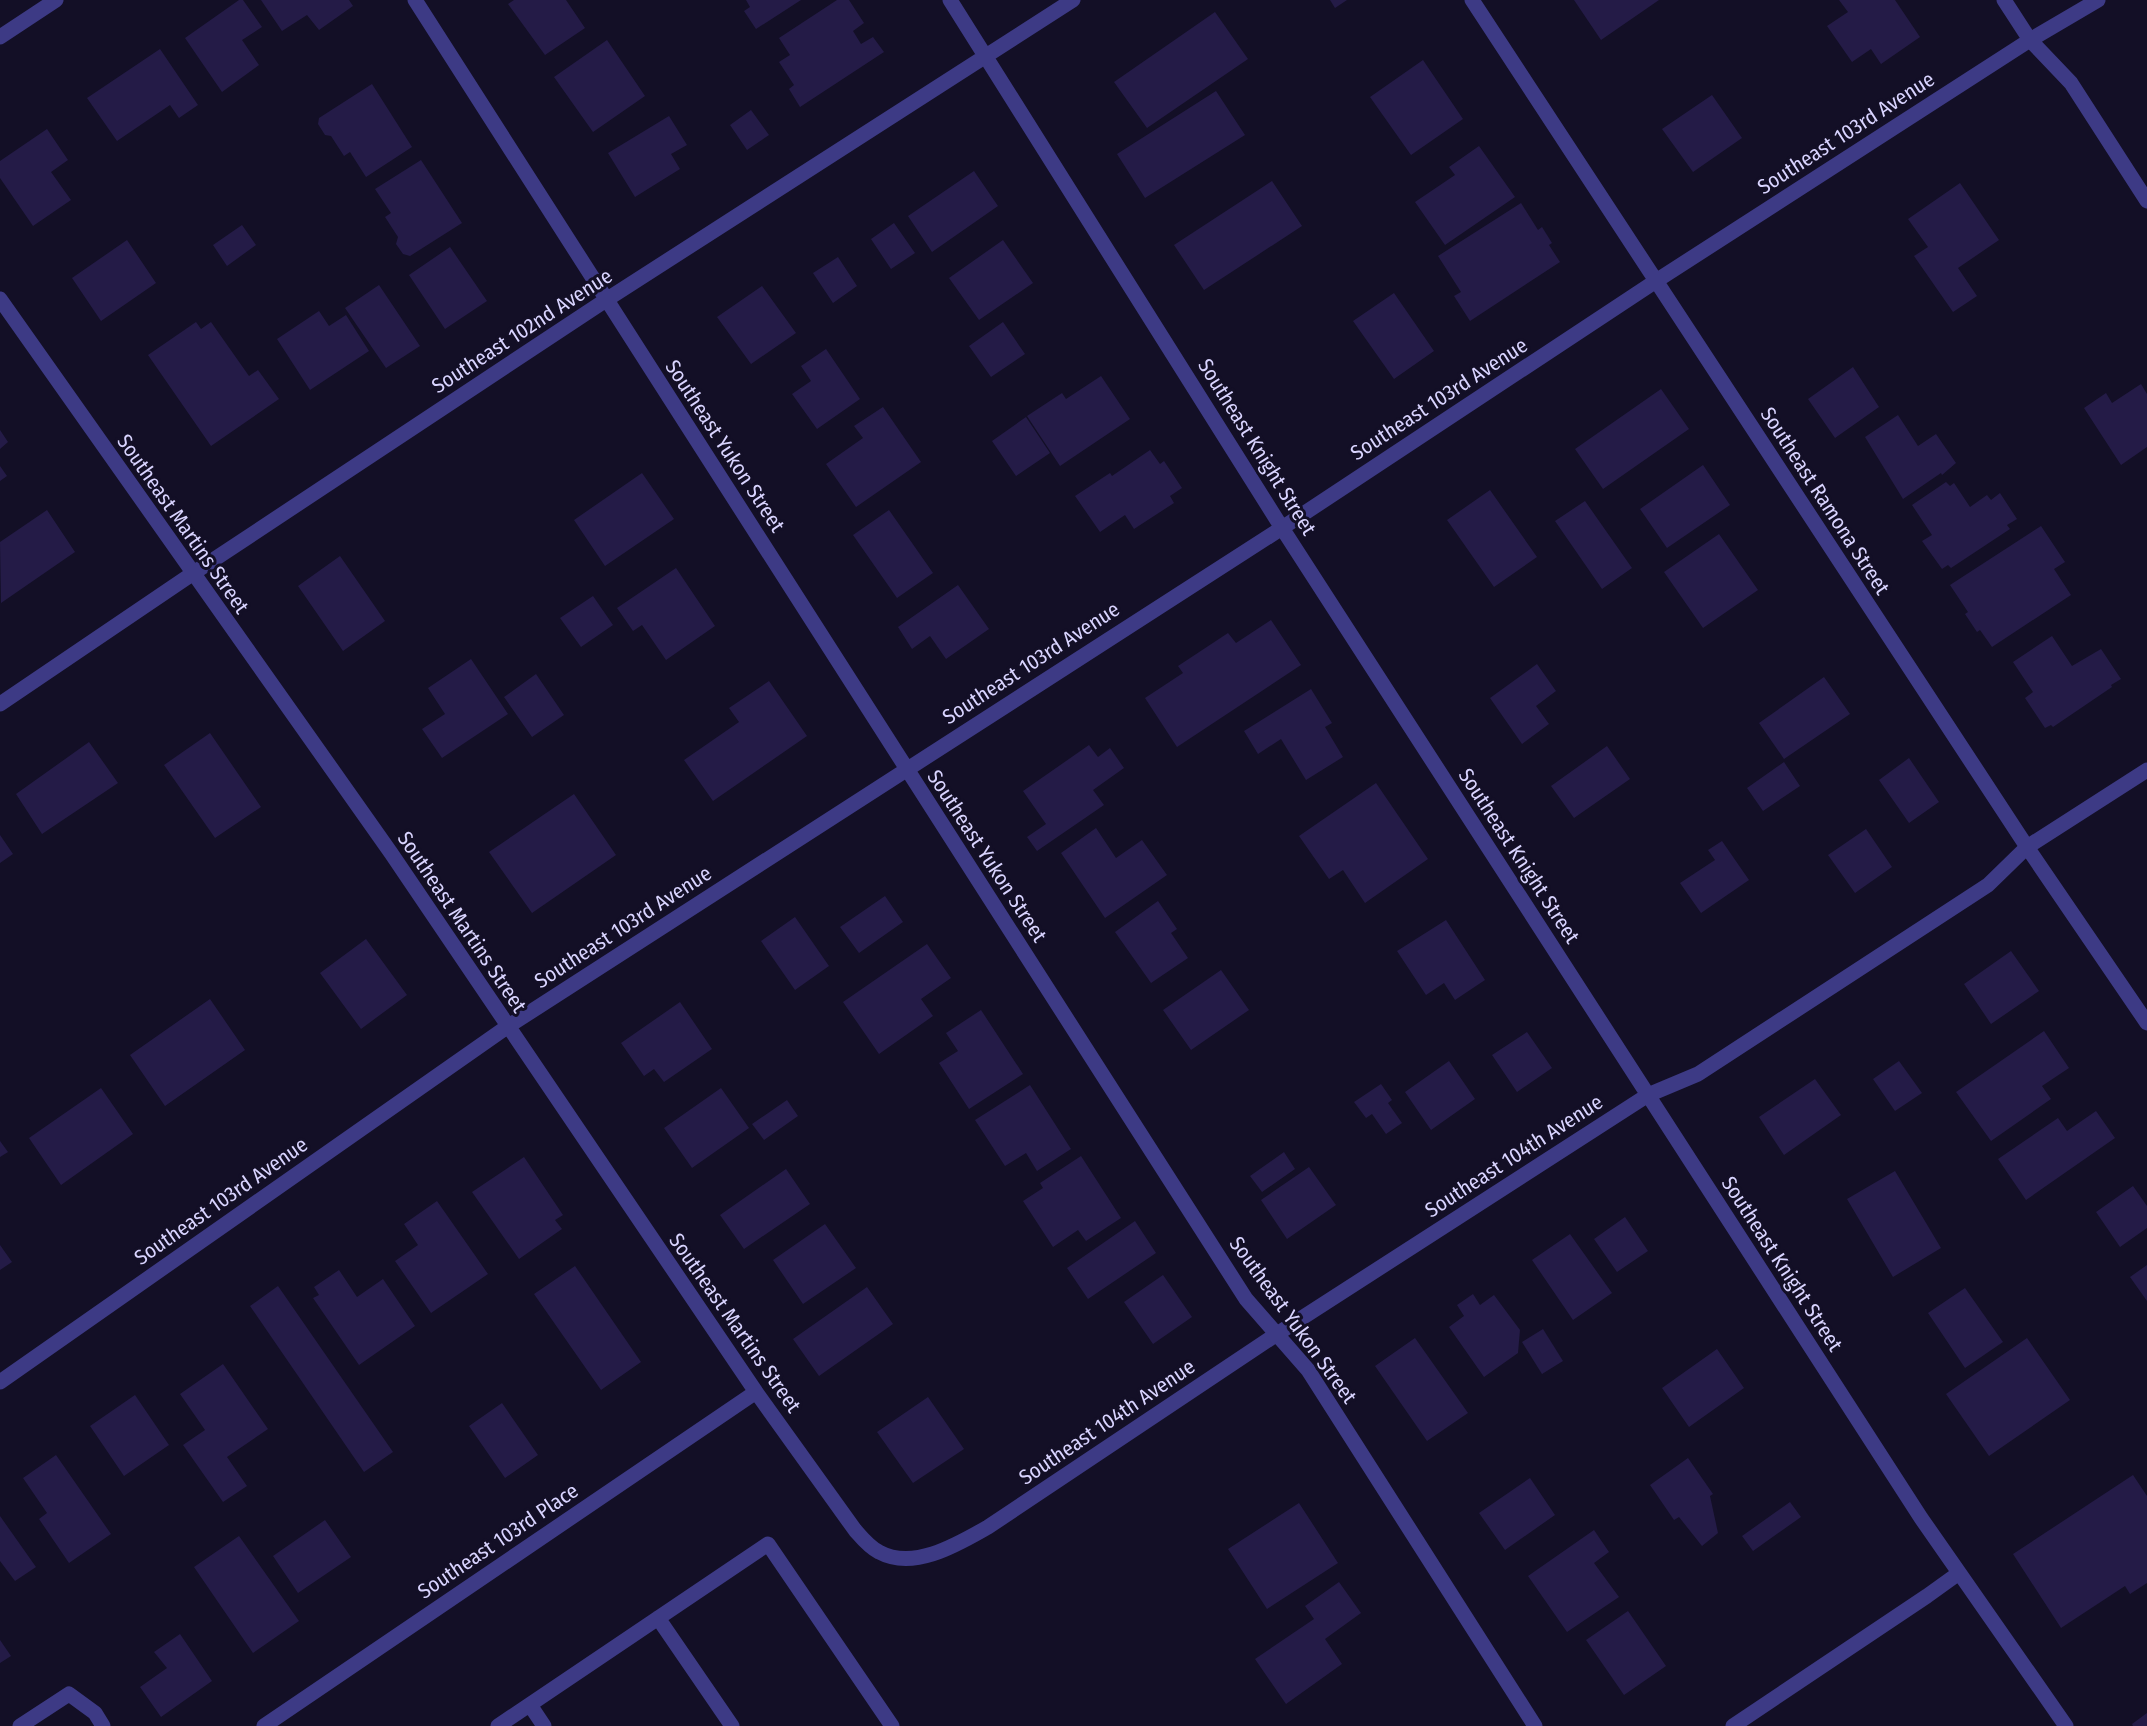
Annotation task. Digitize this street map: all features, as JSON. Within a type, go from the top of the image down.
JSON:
[{"type":"street","points":[[0,37],[56,0]]},
{"type":"street","name":"Southeast Yukon Street","points":[[414,0],[1246,1299],[1308,1370],[1535,1726]]},
{"type":"street","name":"Southeast Knight Street","points":[[950,0],[1282,528],[1921,1518],[2066,1726]]},
{"type":"street","name":"Southeast 102nd Avenue","points":[[0,704],[606,300],[1073,0]]},
{"type":"street","name":"Southeast Ramona Street","points":[[1472,0],[2027,847],[2147,1023]]},
{"type":"street","points":[[2004,0],[2030,40],[2071,83],[2147,201]]},
{"type":"street","name":"Southeast 103rd Avenue","points":[[0,1382],[507,1027],[1282,528],[1656,281],[2030,40],[2098,0]]},
{"type":"street","name":"Southeast Martins Street","points":[[0,299],[384,844],[756,1392],[855,1530],[867,1544],[879,1553],[895,1557]]},
{"type":"street","name":"Southeast 104th Avenue","points":[[895,1557],[921,1557],[957,1544],[988,1527],[1277,1334],[1648,1095],[1698,1074],[1988,885],[2027,847],[2147,770]]},
{"type":"street","name":"Southeast 103rd Place","points":[[264,1726],[756,1392]]},
{"type":"street","points":[[498,1726],[768,1544],[892,1726]]},
{"type":"street","points":[[1733,1726],[1959,1573]]},
{"type":"street","points":[[658,1618],[732,1726]]},
{"type":"street","points":[[20,1726],[69,1694],[95,1713],[104,1726]]},
{"type":"street","points":[[530,1705],[544,1726]]},
{"type":"building","points":[[239,0],[243,0],[262,27],[242,40],[259,65],[222,92],[185,38]]},
{"type":"building","points":[[261,0],[349,0],[353,6],[319,30],[307,15],[282,31]]},
{"type":"building","points":[[514,0],[566,0],[585,28],[545,55],[508,4]]},
{"type":"building","points":[[746,0],[801,0],[756,29],[744,11],[750,7]]},
{"type":"building","points":[[837,0],[849,0],[864,23],[853,31],[861,44],[873,37],[884,52],[800,107],[789,89],[794,85],[779,62],[790,55],[779,38]]},
{"type":"building","points":[[1330,0],[1347,0],[1335,8]]},
{"type":"building","points":[[1574,0],[1659,0],[1601,40]]},
{"type":"building","points":[[1839,0],[1895,0],[1920,37],[1881,64],[1871,49],[1852,62],[1827,26],[1848,12]]},
{"type":"building","points":[[1215,12],[1248,59],[1147,128],[1114,82]]},
{"type":"building","points":[[607,40],[645,96],[593,132],[554,77]]},
{"type":"building","points":[[160,49],[198,105],[179,118],[170,105],[117,141],[87,98]]},
{"type":"building","points":[[1423,60],[1463,119],[1411,155],[1370,97]]},
{"type":"building","points":[[372,84],[412,147],[366,177],[350,152],[344,156],[331,136],[325,135],[318,124],[319,118]]},
{"type":"building","points":[[1216,91],[1245,135],[1145,198],[1117,154]]},
{"type":"building","points":[[1712,95],[1742,138],[1693,172],[1662,129]]},
{"type":"building","points":[[751,110],[769,135],[747,150],[730,125]]},
{"type":"building","points":[[669,116],[687,145],[671,154],[680,169],[635,197],[608,153]]},
{"type":"building","points":[[47,129],[68,160],[51,172],[71,200],[33,226],[0,178],[0,161]]},
{"type":"building","points":[[1479,146],[1515,197],[1445,245],[1415,202],[1455,175],[1449,167]]},
{"type":"building","points":[[421,160],[462,223],[410,256],[403,254],[396,244],[398,237],[385,217],[391,213],[375,189]]},
{"type":"building","points":[[974,171],[998,206],[932,252],[908,216]]},
{"type":"building","points":[[1272,181],[1302,226],[1204,290],[1174,245]]},
{"type":"building","points":[[1960,183],[1999,240],[1958,268],[1977,296],[1953,312],[1914,256],[1928,247],[1908,219]]},
{"type":"building","points":[[1521,203],[1538,230],[1542,227],[1552,243],[1549,245],[1560,262],[1470,321],[1454,296],[1461,292],[1438,256]]},
{"type":"building","points":[[894,223],[915,253],[891,269],[871,239]]},
{"type":"building","points":[[242,225],[256,245],[227,266],[213,245]]},
{"type":"building","points":[[127,240],[156,283],[101,321],[72,278]]},
{"type":"building","points":[[1003,240],[1033,283],[979,320],[949,278]]},
{"type":"building","points":[[450,247],[487,301],[445,329],[409,275]]},
{"type":"building","points":[[838,257],[857,286],[833,303],[813,273]]},
{"type":"building","points":[[379,285],[420,346],[386,368],[345,308]]},
{"type":"building","points":[[762,286],[796,333],[751,364],[717,317]]},
{"type":"building","points":[[1394,293],[1434,351],[1394,379],[1353,321]]},
{"type":"building","points":[[319,311],[329,326],[346,315],[369,351],[310,390],[277,339]]},
{"type":"building","points":[[196,322],[201,329],[211,322],[249,376],[258,370],[279,399],[211,446],[148,355]]},
{"type":"building","points":[[1003,322],[1025,354],[991,377],[969,346]]},
{"type":"building","points":[[826,349],[860,399],[817,429],[792,394],[811,381],[801,366]]},
{"type":"building","points":[[1853,367],[1879,407],[1835,438],[1808,399]]},
{"type":"building","points":[[1101,376],[1130,419],[1060,466],[1027,416],[1062,393],[1066,399]]},
{"type":"building","points":[[2141,384],[2147,394],[2147,447],[2121,465],[2084,408],[2106,393],[2112,403]]},
{"type":"building","points":[[1661,389],[1689,429],[1603,489],[1575,449]]},
{"type":"building","points":[[883,407],[921,462],[856,507],[826,464],[863,438],[854,426]]},
{"type":"building","points":[[1898,415],[1918,446],[1936,434],[1956,463],[1942,475],[1941,473],[1903,499],[1865,437]]},
{"type":"building","points":[[1026,417],[1050,453],[1016,476],[992,441]]},
{"type":"building","points":[[0,430],[8,442],[0,449]]},
{"type":"building","points":[[1150,450],[1160,464],[1164,461],[1182,488],[1170,496],[1174,503],[1134,529],[1125,515],[1100,532],[1075,496],[1110,473],[1112,476]]},
{"type":"building","points":[[1703,465],[1730,505],[1667,548],[1640,509]]},
{"type":"building","points":[[0,466],[7,476],[0,481]]},
{"type":"building","points":[[642,473],[674,519],[605,566],[574,520]]},
{"type":"building","points":[[1946,482],[1950,486],[1954,483],[1970,507],[1987,495],[1991,500],[2000,493],[2017,519],[2007,525],[2010,529],[1951,568],[1948,565],[1942,569],[1922,541],[1932,535],[1912,505]]},
{"type":"building","points":[[1490,490],[1537,557],[1494,587],[1447,520]]},
{"type":"building","points":[[1585,501],[1632,568],[1602,589],[1555,521]]},
{"type":"building","points":[[47,510],[75,552],[1,603],[0,542]]},
{"type":"building","points":[[889,510],[933,573],[897,598],[853,535]]},
{"type":"building","points":[[2041,526],[2065,562],[2054,569],[2071,595],[1992,647],[1980,630],[1977,632],[1965,614],[1968,612],[1950,585]]},
{"type":"building","points":[[1719,534],[1758,590],[1703,628],[1664,572]]},
{"type":"building","points":[[340,556],[385,621],[343,651],[298,586]]},
{"type":"building","points":[[676,568],[715,626],[666,660],[642,625],[633,631],[617,608]]},
{"type":"building","points":[[958,585],[989,629],[946,659],[930,636],[912,649],[898,627]]},
{"type":"building","points":[[593,596],[613,625],[581,647],[560,618]]},
{"type":"building","points":[[1271,620],[1301,665],[1177,747],[1145,698],[1183,673],[1178,666],[1228,633],[1236,643]]},
{"type":"building","points":[[2052,636],[2072,666],[2101,649],[2121,679],[2053,727],[2051,725],[2045,728],[2025,698],[2033,692],[2013,662]]},
{"type":"building","points":[[471,659],[508,714],[442,758],[422,729],[445,714],[428,688]]},
{"type":"building","points":[[1537,664],[1556,691],[1536,706],[1549,724],[1522,744],[1490,698]]},
{"type":"building","points":[[536,674],[564,715],[532,737],[504,697]]},
{"type":"building","points":[[1824,677],[1850,714],[1784,759],[1759,723]]},
{"type":"building","points":[[769,681],[807,736],[713,801],[684,760],[739,722],[729,708]]},
{"type":"building","points":[[1311,689],[1332,723],[1325,727],[1343,757],[1306,780],[1281,739],[1258,754],[1244,731]]},
{"type":"building","points":[[210,733],[261,807],[215,838],[164,765]]},
{"type":"building","points":[[89,742],[118,783],[42,834],[16,794]]},
{"type":"building","points":[[1089,745],[1098,757],[1110,748],[1124,768],[1093,790],[1104,805],[1037,851],[1027,837],[1046,824],[1023,791]]},
{"type":"building","points":[[1607,746],[1630,779],[1574,818],[1551,786]]},
{"type":"building","points":[[1909,758],[1939,802],[1909,823],[1879,780]]},
{"type":"building","points":[[1784,762],[1800,786],[1763,811],[1747,788]]},
{"type":"building","points":[[1376,783],[1428,859],[1365,903],[1343,870],[1329,879],[1299,836]]},
{"type":"building","points":[[574,794],[616,855],[532,913],[489,852]]},
{"type":"building","points":[[1096,828],[1116,858],[1142,840],[1167,875],[1105,918],[1061,853]]},
{"type":"building","points":[[1866,829],[1892,867],[1855,893],[1828,855]]},
{"type":"building","points":[[0,835],[13,854],[0,863]]},
{"type":"building","points":[[1722,841],[1749,880],[1701,913],[1680,883],[1715,860],[1708,850]]},
{"type":"building","points":[[885,896],[903,922],[859,953],[840,927]]},
{"type":"building","points":[[1158,901],[1177,929],[1171,933],[1188,958],[1151,983],[1115,932]]},
{"type":"building","points":[[795,917],[829,966],[795,990],[761,941]]},
{"type":"building","points":[[1446,920],[1485,980],[1455,1000],[1444,983],[1426,995],[1397,951]]},
{"type":"building","points":[[366,939],[407,995],[361,1029],[320,973]]},
{"type":"building","points":[[927,944],[951,978],[921,999],[933,1016],[879,1054],[843,1002]]},
{"type":"building","points":[[2011,951],[2039,991],[1991,1024],[1964,984]]},
{"type":"building","points":[[1221,970],[1249,1010],[1191,1050],[1163,1010]]},
{"type":"building","points":[[210,999],[245,1050],[165,1106],[130,1055]]},
{"type":"building","points":[[680,1002],[712,1049],[664,1082],[654,1069],[644,1076],[621,1043]]},
{"type":"building","points":[[981,1010],[1023,1074],[969,1109],[939,1063],[958,1051],[946,1033]]},
{"type":"building","points":[[2044,1031],[2069,1068],[2042,1086],[2051,1099],[1991,1141],[1956,1092]]},
{"type":"building","points":[[1527,1032],[1552,1068],[1517,1092],[1492,1055]]},
{"type":"building","points":[[1449,1061],[1475,1099],[1431,1130],[1405,1092]]},
{"type":"building","points":[[1899,1061],[1922,1093],[1895,1111],[1873,1079]]},
{"type":"building","points":[[1815,1079],[1841,1115],[1784,1155],[1759,1117]]},
{"type":"building","points":[[1381,1084],[1392,1100],[1388,1103],[1402,1123],[1386,1134],[1372,1114],[1366,1118],[1354,1102]]},
{"type":"building","points":[[1030,1085],[1071,1149],[1037,1171],[1026,1153],[1005,1166],[975,1120]]},
{"type":"building","points":[[101,1088],[133,1134],[61,1185],[29,1138]]},
{"type":"building","points":[[721,1088],[749,1128],[692,1168],[664,1128]]},
{"type":"building","points":[[787,1100],[798,1116],[764,1140],[752,1124]]},
{"type":"building","points":[[2096,1111],[2115,1138],[2026,1200],[1998,1159],[2058,1118],[2067,1131]]},
{"type":"building","points":[[0,1141],[8,1152],[0,1157]]},
{"type":"building","points":[[1284,1152],[1295,1169],[1262,1192],[1250,1176]]},
{"type":"building","points":[[1081,1156],[1121,1218],[1086,1241],[1078,1230],[1053,1247],[1023,1201],[1043,1188],[1040,1183]]},
{"type":"building","points":[[524,1157],[563,1215],[555,1220],[562,1229],[519,1259],[472,1192]]},
{"type":"building","points":[[1309,1167],[1336,1205],[1287,1239],[1261,1200]]},
{"type":"building","points":[[786,1169],[810,1204],[744,1249],[720,1215]]},
{"type":"building","points":[[1895,1171],[1941,1248],[1893,1277],[1847,1199]]},
{"type":"building","points":[[2133,1186],[2147,1206],[2147,1228],[2120,1247],[2096,1212]]},
{"type":"building","points":[[437,1201],[488,1274],[431,1313],[395,1261],[418,1245],[404,1224]]},
{"type":"building","points":[[1625,1217],[1648,1251],[1617,1272],[1594,1239]]},
{"type":"building","points":[[1135,1221],[1156,1253],[1088,1299],[1067,1268]]},
{"type":"building","points":[[825,1224],[856,1268],[803,1304],[773,1260]]},
{"type":"building","points":[[1570,1234],[1612,1293],[1573,1320],[1532,1260]]},
{"type":"building","points":[[0,1245],[12,1262],[0,1270]]},
{"type":"building","points":[[2147,1265],[2147,1301],[2130,1277]]},
{"type":"building","points":[[575,1266],[641,1362],[601,1390],[534,1294]]},
{"type":"building","points":[[339,1270],[357,1297],[383,1279],[415,1326],[359,1365],[313,1298],[319,1295],[314,1287]]},
{"type":"building","points":[[1163,1275],[1192,1317],[1153,1344],[1124,1302]]},
{"type":"building","points":[[278,1286],[393,1452],[364,1472],[250,1306]]},
{"type":"building","points":[[867,1287],[893,1324],[819,1376],[793,1339]]},
{"type":"building","points":[[1965,1288],[2003,1342],[1965,1368],[1928,1313]]},
{"type":"building","points":[[1473,1294],[1480,1305],[1494,1295],[1520,1330],[1518,1353],[1484,1377],[1449,1327],[1464,1316],[1457,1305]]},
{"type":"building","points":[[1543,1329],[1563,1361],[1542,1374],[1522,1342]]},
{"type":"building","points":[[1415,1338],[1468,1413],[1427,1441],[1375,1366]]},
{"type":"building","points":[[2027,1338],[2070,1400],[1989,1456],[1946,1394]]},
{"type":"building","points":[[1717,1349],[1744,1388],[1689,1427],[1662,1388]]},
{"type":"building","points":[[223,1364],[268,1429],[227,1457],[247,1486],[223,1502],[183,1445],[205,1430],[180,1394]]},
{"type":"building","points":[[135,1395],[169,1445],[124,1476],[90,1426]]},
{"type":"building","points":[[928,1397],[964,1449],[913,1483],[877,1432]]},
{"type":"building","points":[[502,1403],[538,1455],[505,1478],[469,1426]]},
{"type":"building","points":[[56,1455],[111,1534],[69,1563],[39,1519],[47,1513],[23,1478]]},
{"type":"building","points":[[1688,1458],[1713,1494],[1710,1496],[1718,1533],[1702,1546],[1679,1517],[1674,1520],[1650,1485]]},
{"type":"building","points":[[2133,1475],[2147,1496],[2147,1583],[2130,1594],[2125,1586],[2061,1628],[2013,1554]]},
{"type":"building","points":[[1530,1478],[1555,1515],[1505,1550],[1479,1513]]},
{"type":"building","points":[[1790,1502],[1801,1517],[1753,1551],[1742,1536]]},
{"type":"building","points":[[1299,1503],[1338,1563],[1267,1609],[1228,1549]]},
{"type":"building","points":[[0,1516],[36,1567],[15,1581],[0,1561]]},
{"type":"building","points":[[325,1520],[351,1557],[298,1593],[273,1556]]},
{"type":"building","points":[[1594,1530],[1609,1552],[1594,1563],[1619,1597],[1567,1632],[1528,1576]]},
{"type":"building","points":[[239,1536],[299,1621],[253,1653],[194,1567]]},
{"type":"building","points":[[1339,1582],[1361,1613],[1325,1639],[1342,1664],[1286,1704],[1255,1659],[1314,1619],[1305,1606]]},
{"type":"building","points":[[1628,1611],[1666,1666],[1624,1695],[1586,1640]]},
{"type":"building","points":[[180,1634],[212,1681],[161,1717],[140,1687],[167,1668],[154,1652]]},
{"type":"building","points":[[0,1640],[11,1656],[0,1663]]},
{"type":"building","points":[[2147,1713],[2147,1726],[2133,1726],[2132,1724]]}]
